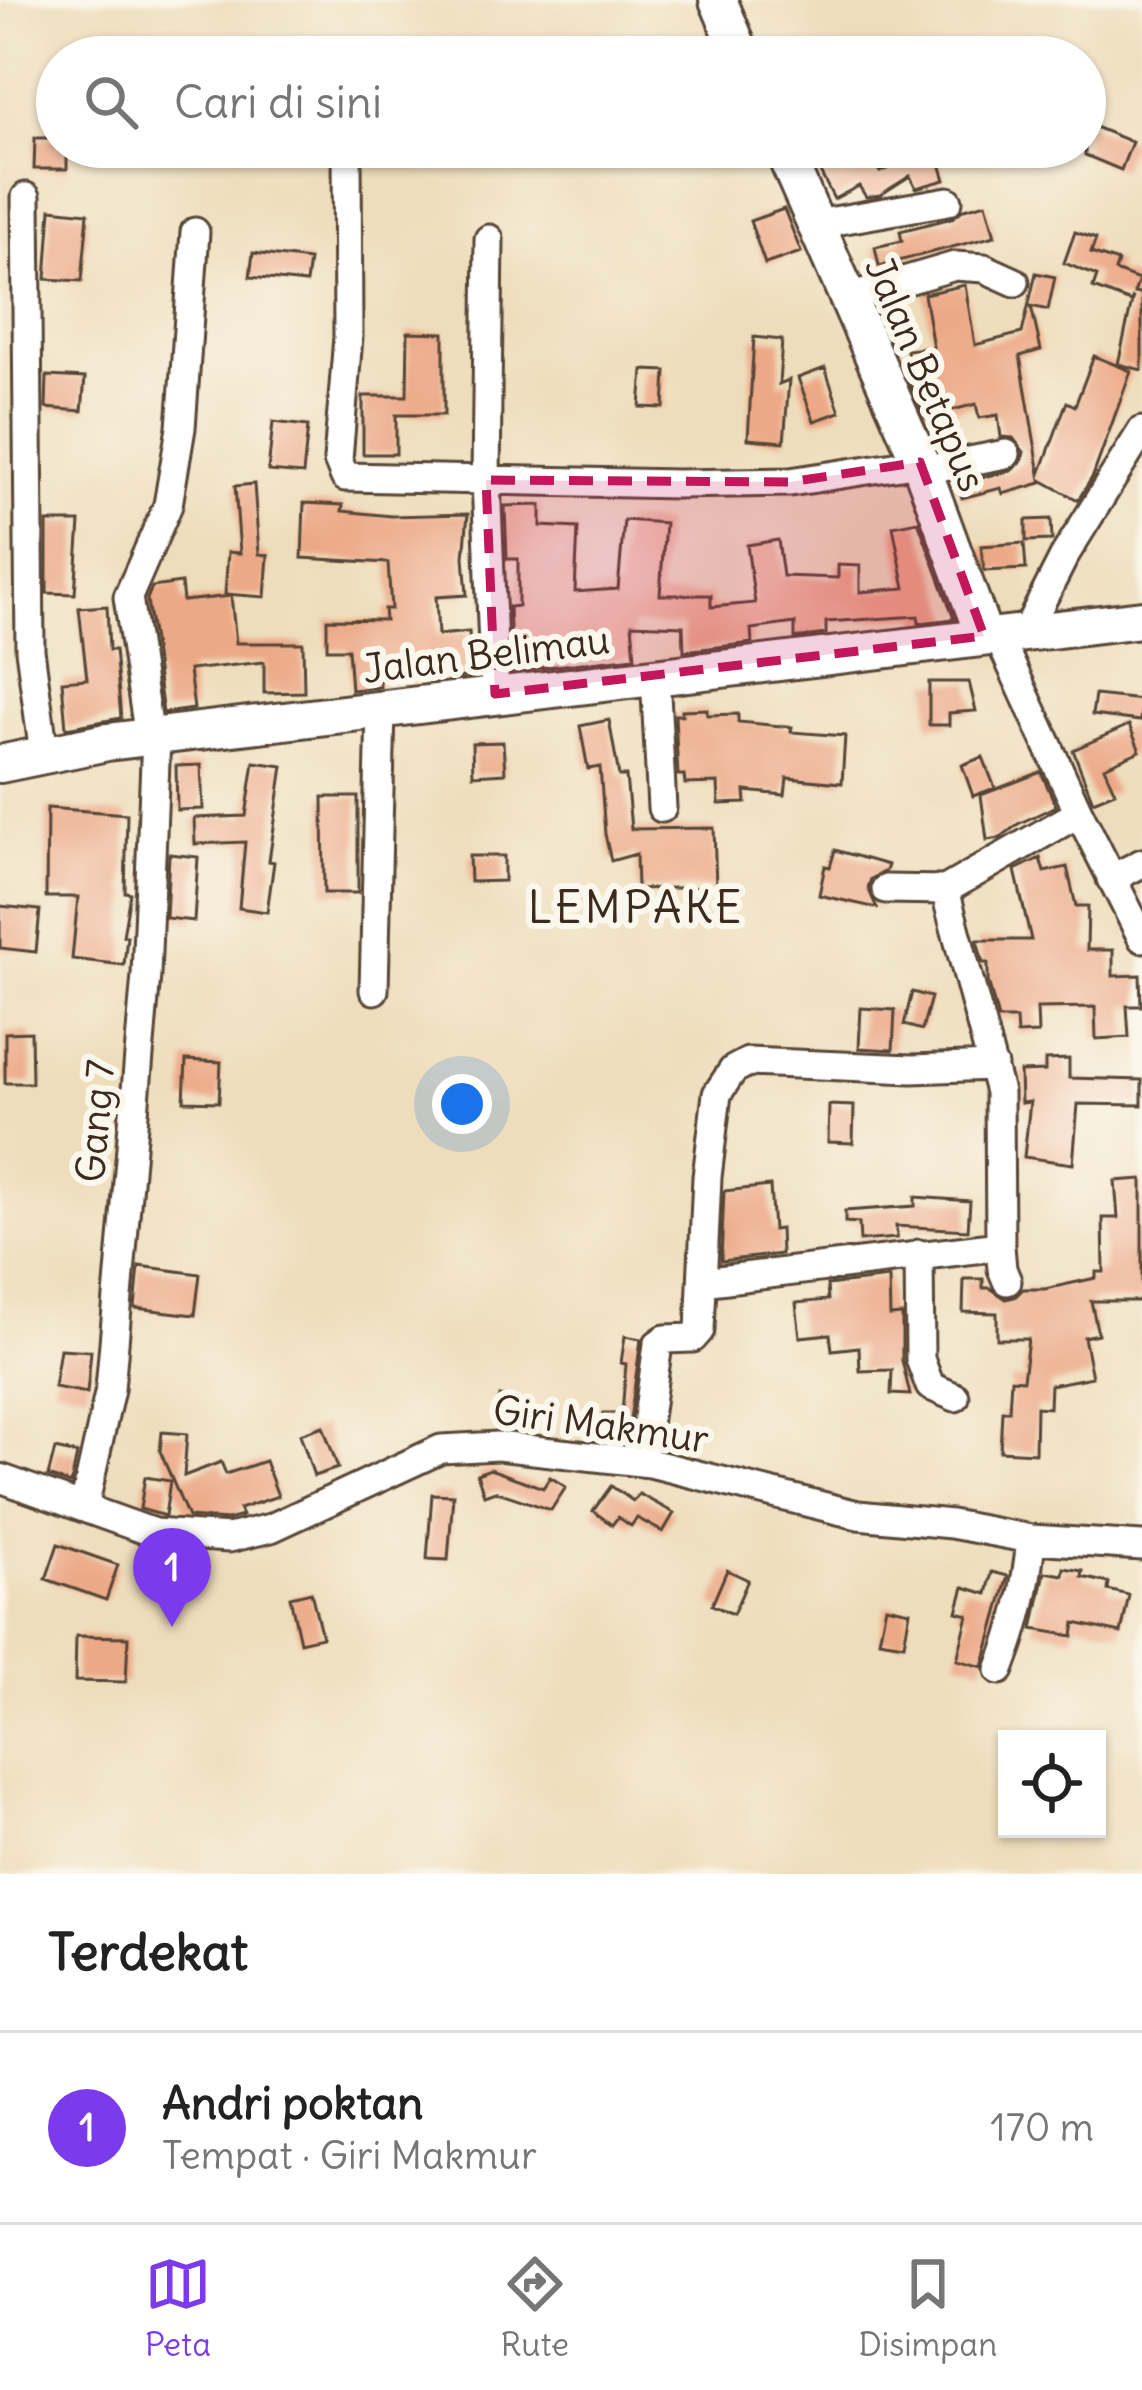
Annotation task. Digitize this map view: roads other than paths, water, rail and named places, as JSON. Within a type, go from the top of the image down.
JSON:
[{"type":"street","points":[[718,0],[733,36]]},
{"type":"street","points":[[347,168],[349,337],[338,467],[345,477],[790,482],[1006,454]]},
{"type":"street","name":"Jalan Betapus","points":[[792,168],[922,466],[1003,634]]},
{"type":"street","points":[[26,197],[30,650],[44,754]]},
{"type":"street","points":[[817,224],[948,201]]},
{"type":"street","name":"Gang 7","points":[[84,1507],[110,1389],[146,975],[152,738],[128,597],[168,505],[181,428],[195,232]]},
{"type":"street","points":[[489,239],[486,480],[495,694]]},
{"type":"street","points":[[849,297],[955,266],[984,268],[1015,282]]},
{"type":"street","points":[[1142,431],[1075,538],[1003,634],[1079,813],[1142,938]]},
{"type":"street","name":"Jalan Belimau","points":[[0,764],[152,738],[495,694],[1142,620]]},
{"type":"street","points":[[655,675],[662,808]]},
{"type":"street","points":[[374,990],[381,710]]},
{"type":"street","points":[[886,889],[945,890],[1079,813]]},
{"type":"street","points":[[1112,879],[1142,863]]},
{"type":"street","points":[[945,890],[993,1066],[1002,1145],[1000,1246],[1007,1281]]},
{"type":"street","points":[[642,1462],[658,1344],[698,1335],[717,1094],[733,1070],[748,1062],[912,1070],[993,1066]]},
{"type":"street","points":[[702,1282],[1000,1246]]},
{"type":"street","points":[[919,1254],[920,1359],[930,1386],[955,1397]]},
{"type":"street","name":"Giri Makmur","points":[[0,1478],[154,1533],[229,1538],[271,1528],[398,1467],[457,1446],[518,1447],[642,1462],[858,1515],[951,1524],[1031,1539],[1142,1546]]},
{"type":"street","points":[[1000,1670],[1028,1577],[1031,1539]]},
{"type":"place","name":"Andri poktan","points":[[172,1627]]},
{"type":"district","name":"LEMPAKE","points":[[636,907]]}]
